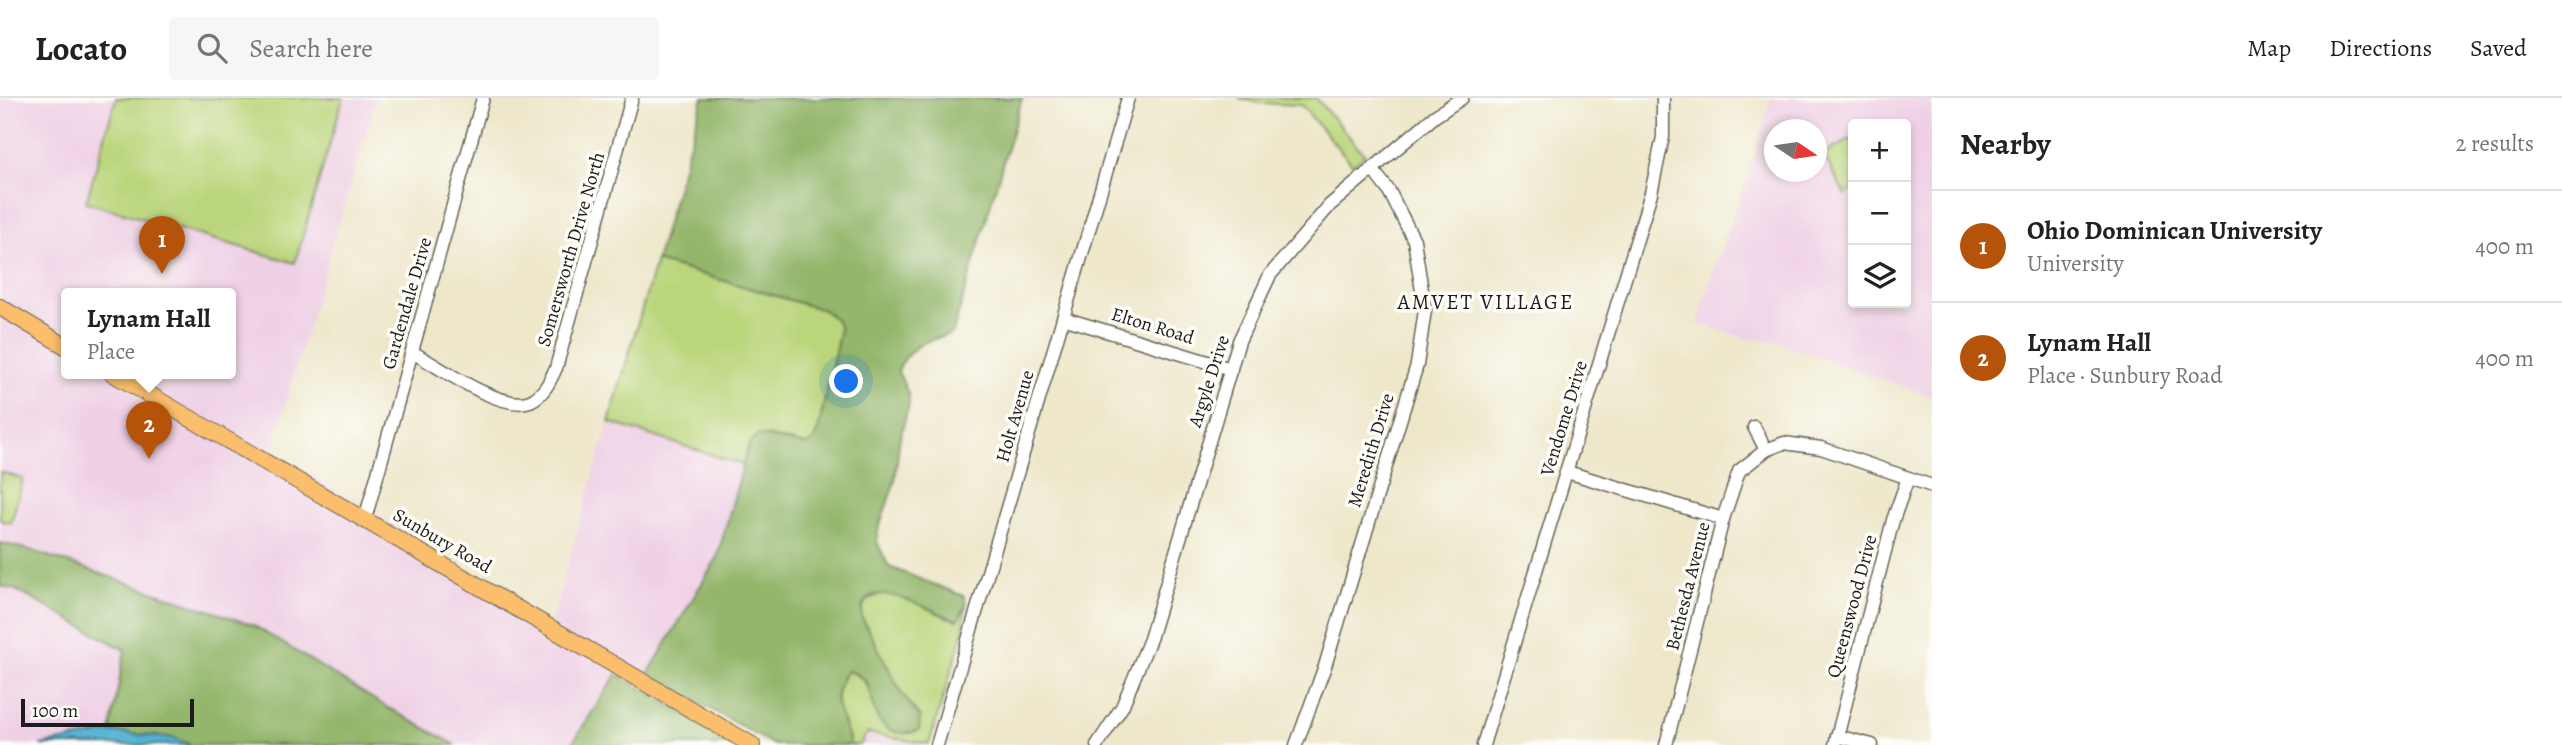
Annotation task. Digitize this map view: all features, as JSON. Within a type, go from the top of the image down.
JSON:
[{"type":"main road","points":[[0,307],[61,343]]},
{"type":"main road","name":"Sunbury Road","points":[[122,379],[752,745]]},
{"type":"street","name":"Gardendale Drive","points":[[365,519],[483,98]]},
{"type":"street","name":"Somersworth Drive North","points":[[412,352],[495,398],[513,404],[530,401],[547,388],[556,368],[632,98]]},
{"type":"street","name":"Holt Avenue","points":[[937,745],[1128,98]]},
{"type":"street","name":"Argyle Drive","points":[[1097,745],[1122,707],[1150,639],[1239,341],[1270,275],[1330,205],[1435,116],[1462,98]]},
{"type":"street","name":"Vendome Drive","points":[[1483,745],[1651,193],[1663,137],[1663,98]]},
{"type":"street","name":"Meredith Drive","points":[[1296,745],[1325,666],[1417,365],[1425,310],[1414,240],[1389,191],[1372,169]]},
{"type":"street","name":"Elton Road","points":[[1063,318],[1231,369]]},
{"type":"street","points":[[1754,427],[1766,450],[1784,443],[1821,449],[1932,486]]},
{"type":"street","name":"Bethesda Avenue","points":[[1666,745],[1723,519],[1739,471],[1766,450]]},
{"type":"street","points":[[1567,472],[1723,519]]},
{"type":"street","name":"Queenswood Drive","points":[[1836,741],[1893,520],[1908,478]]},
{"type":"street","points":[[1836,741],[1872,745]]},
{"type":"shaded area","points":[[0,98],[376,98],[272,450],[550,624],[609,422],[743,465],[717,558],[648,674],[620,668],[571,745],[456,745],[388,708],[30,550],[0,543]]},
{"type":"shaded area","points":[[1771,98],[1932,98],[1932,397],[1779,343],[1746,338],[1698,324],[1711,275],[1747,179],[1764,122],[1764,182],[1827,182],[1827,119],[1765,119]]},
{"type":"shaded area","points":[[0,586],[16,590],[125,650],[110,732],[40,745],[0,745]]},
{"type":"shaded area","points":[[867,733],[929,744],[931,745],[860,745]]},
{"type":"green space","points":[[116,98],[343,98],[295,263],[86,202]]},
{"type":"green space","points":[[703,98],[1022,98],[953,332],[917,347],[905,359],[898,372],[909,395],[909,404],[899,442],[895,481],[878,530],[877,542],[889,567],[964,596],[966,605],[958,620],[917,603],[885,594],[872,596],[864,603],[862,618],[902,694],[920,717],[919,730],[914,732],[897,732],[883,725],[874,711],[866,682],[847,671],[840,682],[837,701],[850,745],[774,745],[648,674],[717,558],[749,444],[758,435],[806,445],[813,441],[818,431],[840,329],[837,321],[824,310],[656,261]]},
{"type":"green space","points":[[1239,98],[1316,98],[1365,155],[1353,165],[1301,105],[1257,103]]},
{"type":"green space","points":[[1848,141],[1848,193],[1845,195],[1827,161],[1827,152]]},
{"type":"green space","points":[[656,261],[824,310],[837,321],[840,329],[818,431],[813,441],[806,445],[767,436],[749,444],[743,465],[609,422]]},
{"type":"green space","points":[[0,472],[23,479],[11,523],[0,520]]},
{"type":"green space","points":[[0,543],[30,550],[253,625],[388,708],[456,745],[191,745],[174,738],[110,732],[125,650],[16,590],[0,586]]},
{"type":"green space","points":[[882,593],[904,597],[958,620],[966,605],[963,633],[929,744],[867,733],[860,745],[850,745],[838,709],[837,693],[847,671],[865,683],[879,720],[920,717],[902,694],[862,618],[866,602]]},
{"type":"green space","points":[[617,674],[737,745],[571,745]]},
{"type":"water","points":[[110,732],[174,738],[191,745],[40,745]]},
{"type":"place","name":"Ohio Dominican University","points":[[162,274]]},
{"type":"place","name":"Lynam Hall","points":[[149,459]]},
{"type":"district","name":"AMVET VILLAGE","points":[[1486,302]]}]
